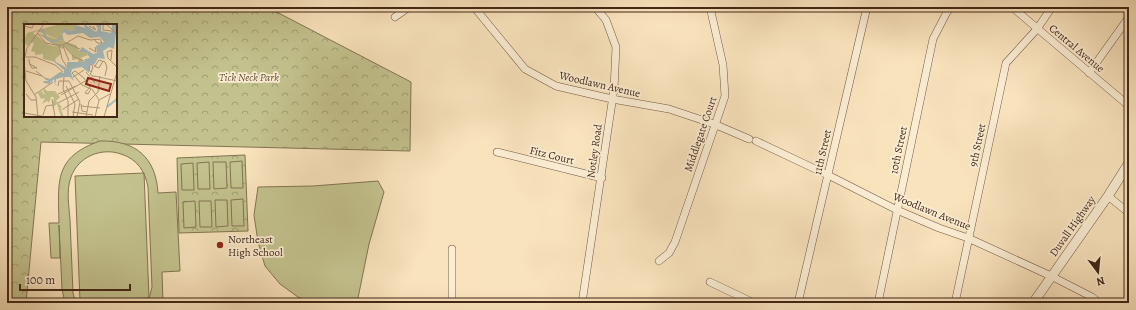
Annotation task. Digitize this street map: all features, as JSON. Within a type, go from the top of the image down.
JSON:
[{"type":"street","points":[[395,17],[409,7]]},
{"type":"street","name":"Woodlawn Avenue","points":[[474,7],[525,69],[556,86],[612,99],[669,109],[714,124],[753,140],[828,175],[896,210],[968,238],[1051,276],[1092,297],[1099,303]]},
{"type":"street","name":"Notley Road","points":[[582,303],[602,178],[614,89],[616,47],[606,20],[594,7]]},
{"type":"street","name":"Middlegate Court","points":[[659,261],[668,253],[675,242],[714,124],[725,96],[723,65],[710,7]]},
{"type":"street","name":"11th Street","points":[[798,303],[867,7]]},
{"type":"street","name":"10th Street","points":[[878,303],[896,210],[933,39],[952,7]]},
{"type":"street","name":"Central Avenue","points":[[1012,7],[1088,73],[1129,106]]},
{"type":"street","name":"9th Street","points":[[955,303],[1006,63],[1037,29],[1052,7]]},
{"type":"street","points":[[1088,73],[1129,16]]},
{"type":"street","name":"Fitz Court","points":[[497,152],[602,178]]},
{"type":"street","name":"Duvall Highway","points":[[1033,303],[1108,196],[1129,163]]},
{"type":"street","points":[[1108,196],[1129,213]]},
{"type":"street","points":[[452,249],[452,303]]},
{"type":"street","points":[[710,282],[754,303]]},
{"type":"green space","name":"Tick Neck Park","points":[[7,7],[267,7],[411,82],[410,151],[41,142],[26,303],[7,303]]},
{"type":"green space","points":[[100,141],[124,144],[134,148],[142,154],[153,170],[158,193],[176,192],[180,271],[162,272],[163,303],[148,303],[152,287],[148,187],[145,176],[136,162],[132,159],[121,154],[106,152],[91,155],[85,159],[74,170],[69,182],[68,198],[73,293],[76,303],[65,303],[62,289],[59,225],[60,258],[51,258],[49,223],[59,223],[59,183],[62,172],[67,163],[74,155],[85,147]]},
{"type":"green space","points":[[245,155],[248,231],[179,233],[177,158]]},
{"type":"green space","points":[[242,161],[243,188],[231,188],[230,162]]},
{"type":"green space","points":[[209,162],[210,189],[198,189],[197,163]]},
{"type":"green space","points":[[213,162],[226,162],[227,188],[214,189]]},
{"type":"green space","points":[[193,163],[194,190],[182,190],[181,164]]},
{"type":"green space","points":[[144,173],[149,298],[80,301],[75,176]]},
{"type":"green space","points":[[378,181],[384,192],[369,244],[357,303],[314,303],[298,297],[280,284],[265,266],[258,242],[254,215],[258,187],[313,186]]},
{"type":"green space","points":[[243,199],[244,226],[232,226],[231,200]]},
{"type":"green space","points":[[215,200],[227,200],[228,226],[216,227]]},
{"type":"green space","points":[[195,201],[196,227],[184,228],[183,202]]},
{"type":"green space","points":[[199,201],[211,201],[212,227],[200,227]]},
{"type":"place","name":"Northeast High School","points":[[220,245]]}]
